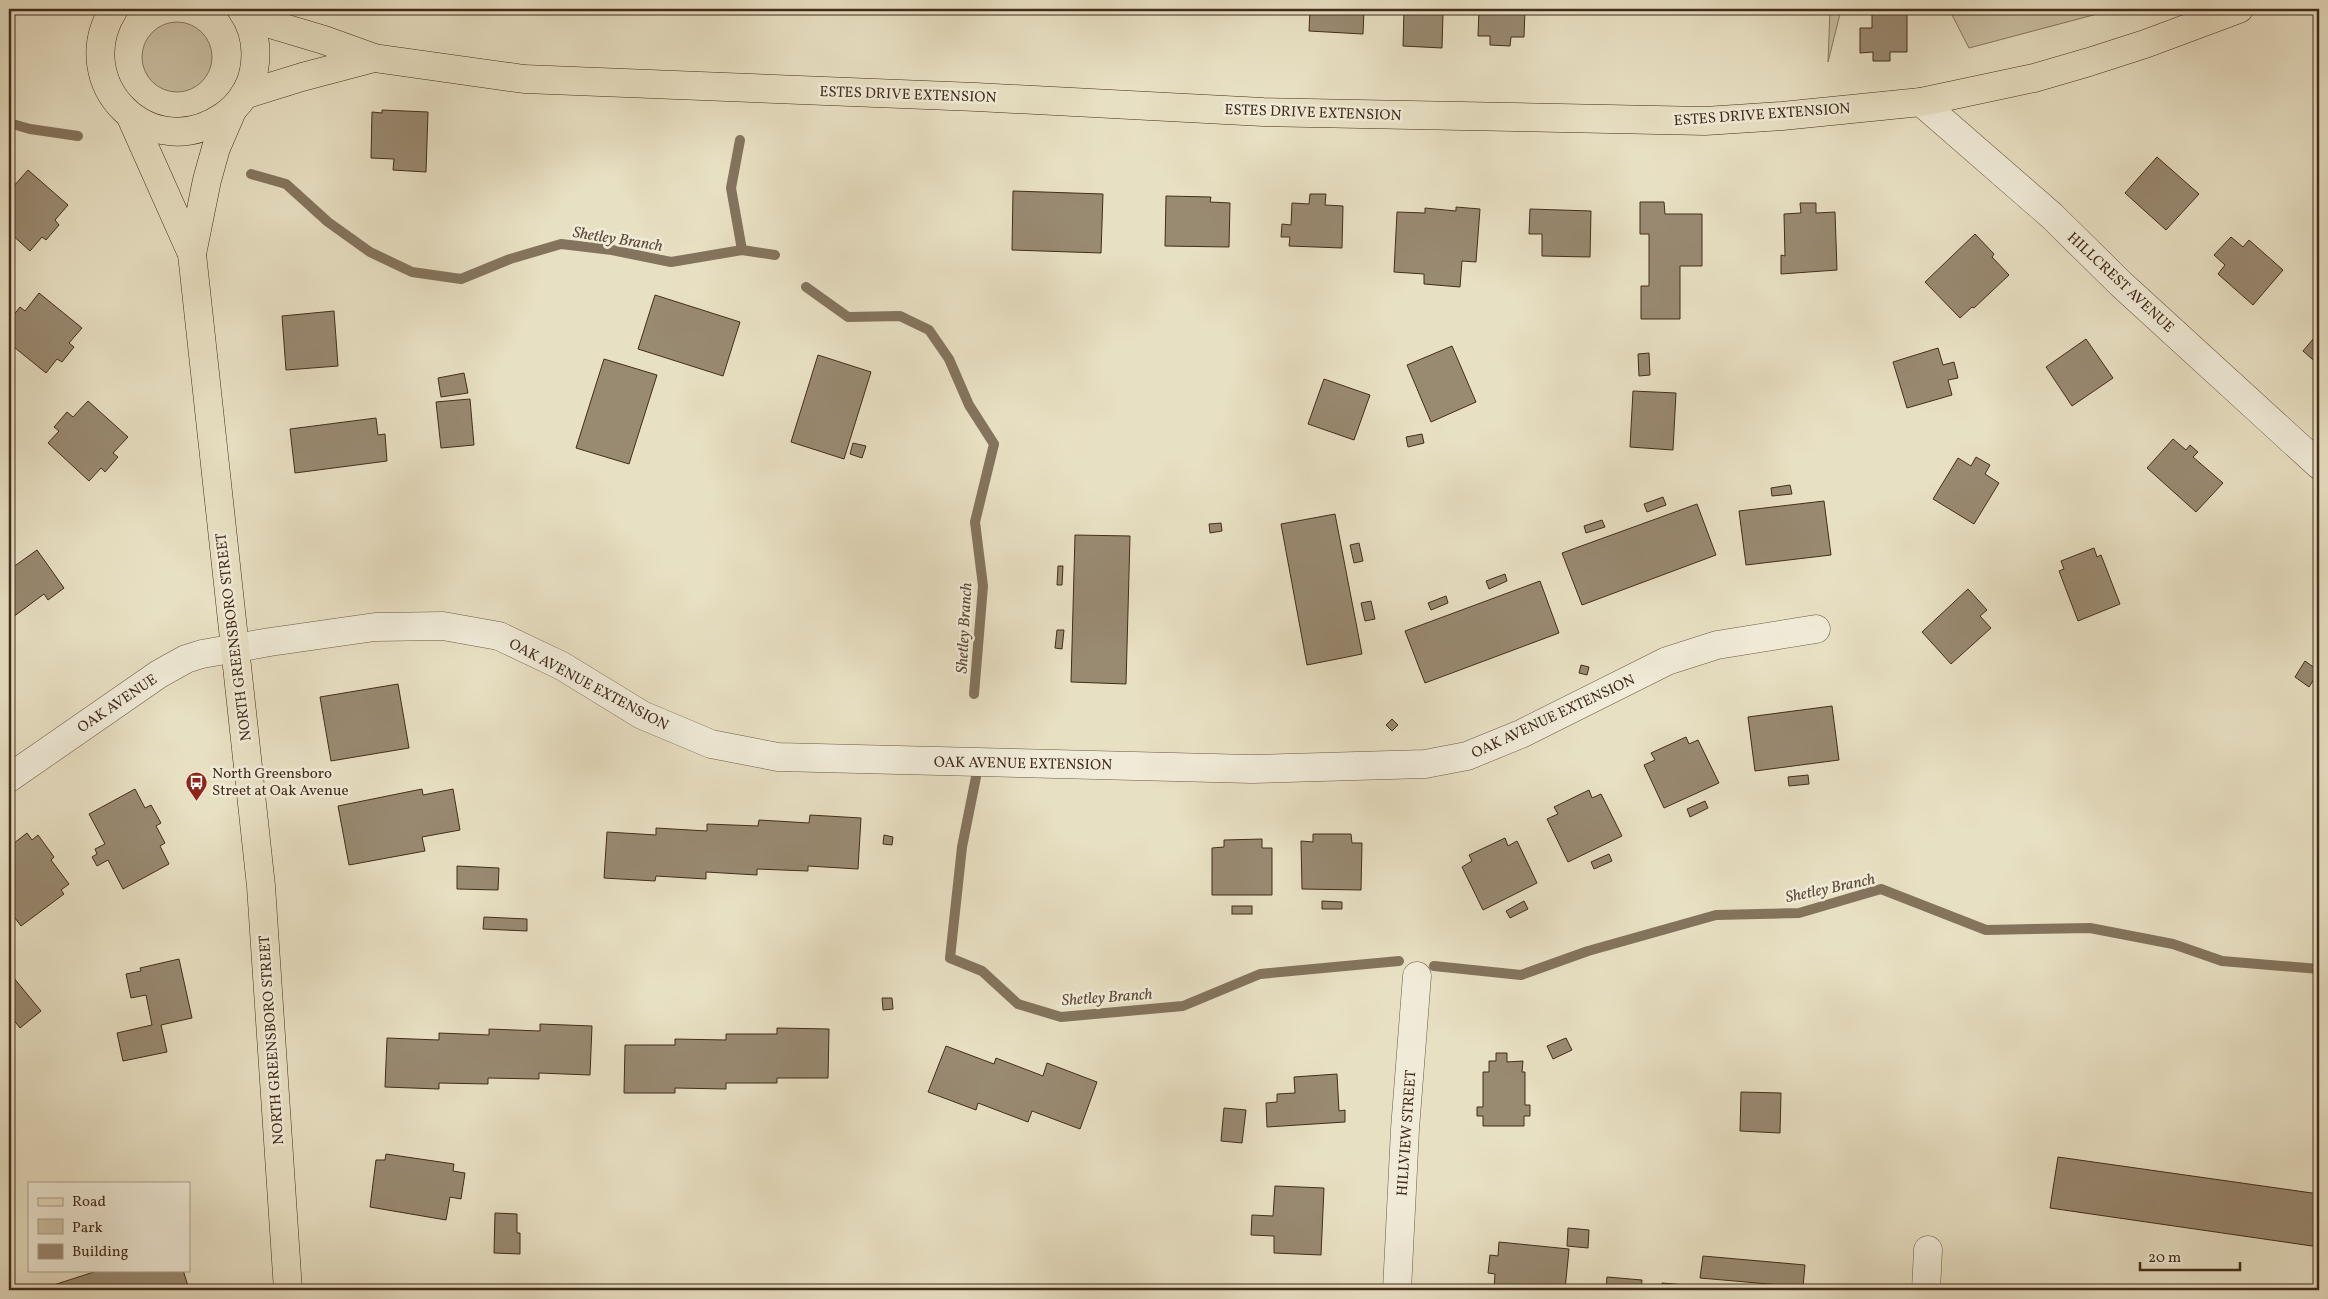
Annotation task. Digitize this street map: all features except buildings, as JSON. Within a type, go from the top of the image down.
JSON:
[{"type":"main road","points":[[114,9],[107,20],[100,40],[100,62],[105,84],[116,102],[131,117]]},
{"type":"main road","name":"ESTES DRIVE EXTENSION","points":[[244,13],[374,58],[524,80],[976,97],[1263,112],[1704,121],[1922,102],[2034,78],[2089,62],[2146,44],[2239,9]]},
{"type":"main road","name":"NORTH GREENSBORO STREET","points":[[192,254],[214,156],[238,103],[253,77],[256,57],[254,36],[244,13]]},
{"type":"main road","name":"ESTES DRIVE EXTENSION","points":[[131,117],[150,127],[171,132],[194,131],[214,123],[238,103],[302,76],[374,58]]},
{"type":"main road","name":"NORTH GREENSBORO STREET","points":[[131,117],[192,254],[261,886],[288,1290]]},
{"type":"street","name":"HILLCREST AVENUE","points":[[1922,102],[2052,216],[2135,297],[2319,465]]},
{"type":"street","name":"OAK AVENUE EXTENSION","points":[[235,648],[375,628],[443,626],[499,636],[562,666],[642,715],[711,744],[778,757],[1252,769],[1425,764],[1467,756],[1521,734],[1668,662],[1717,645],[1816,629]]},
{"type":"street","name":"OAK AVENUE","points":[[9,778],[173,666],[202,654],[235,648]]},
{"type":"street","name":"HILLVIEW STREET","points":[[1397,1290],[1405,1129],[1417,976]]},
{"type":"street","points":[[1926,1290],[1928,1250]]},
{"type":"green space","points":[[1830,9],[1848,9],[1840,14],[1828,62]]},
{"type":"green space","points":[[1949,9],[2116,9],[1969,48]]},
{"type":"green space","points":[[177,22],[190,25],[202,32],[209,44],[212,57],[209,70],[202,82],[190,89],[177,92],[164,89],[152,82],[145,70],[142,57],[145,44],[152,32],[164,25]]},
{"type":"waterway","name":"Shetley Branch","points":[[9,123],[30,129],[78,136]]},
{"type":"waterway","points":[[740,140],[731,188],[742,250]]},
{"type":"waterway","name":"Shetley Branch","points":[[251,174],[286,184],[328,222],[370,252],[412,272],[461,279],[510,259],[561,244],[612,250],[671,262],[742,250],[775,255]]},
{"type":"waterway","name":"Shetley Branch","points":[[806,287],[848,317],[900,316],[929,330],[949,359],[969,405],[994,444],[975,522],[983,586],[974,694]]},
{"type":"waterway","name":"Shetley Branch","points":[[976,777],[962,847],[950,958],[982,971],[1018,1004],[1061,1017],[1183,1006],[1260,974],[1399,961]]},
{"type":"waterway","name":"Shetley Branch","points":[[1434,966],[1521,975],[1588,951],[1716,915],[1799,913],[1881,889],[1986,930],[2090,928],[2173,944],[2222,961],[2319,969]]},
{"type":"place","name":"North Greensboro Street at Oak Avenue","points":[[196,801]]}]
